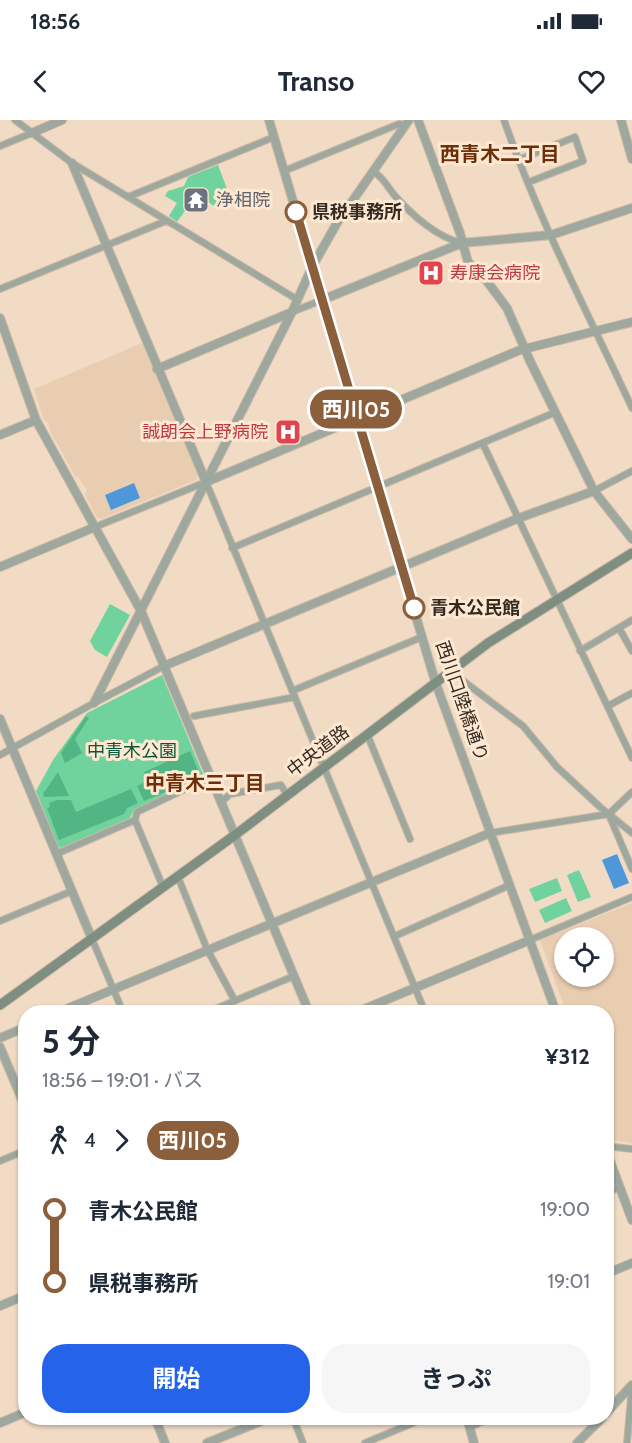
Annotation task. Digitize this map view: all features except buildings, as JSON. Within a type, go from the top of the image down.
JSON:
[{"type":"main road","name":"中央道路","points":[[0,1005],[235,835],[449,670],[555,600],[632,554]]},
{"type":"street","points":[[15,120],[72,163],[298,300]]},
{"type":"street","points":[[0,146],[62,120]]},
{"type":"street","name":"西川口陸橋通り","points":[[269,120],[435,681],[553,1005]]},
{"type":"street","points":[[504,120],[518,160],[551,235],[632,408]]},
{"type":"street","points":[[621,120],[632,159]]},
{"type":"street","points":[[421,121],[468,262],[486,280],[507,308],[594,491],[632,539]]},
{"type":"street","points":[[284,171],[407,122]]},
{"type":"street","points":[[94,703],[298,300],[312,267],[337,223],[407,122]]},
{"type":"street","points":[[128,197],[274,137]]},
{"type":"street","points":[[518,160],[575,137],[583,161],[528,182]]},
{"type":"street","points":[[72,163],[422,1005]]},
{"type":"street","points":[[374,172],[380,175],[396,196],[417,216],[452,241],[462,243],[551,235],[632,208]]},
{"type":"street","points":[[0,289],[166,221]]},
{"type":"street","points":[[157,369],[462,243]]},
{"type":"street","points":[[0,318],[36,420],[141,611],[306,1005]]},
{"type":"street","points":[[0,567],[525,349],[632,322]]},
{"type":"street","points":[[232,548],[556,412]]},
{"type":"street","points":[[0,435],[36,420]]},
{"type":"street","points":[[483,444],[555,595],[555,600],[629,743],[632,758]]},
{"type":"street","points":[[0,755],[164,666],[519,518],[594,491],[632,471]]},
{"type":"street","points":[[580,651],[632,620]]},
{"type":"street","points":[[619,628],[632,651]]},
{"type":"street","points":[[194,716],[293,694],[422,637]]},
{"type":"street","points":[[449,670],[522,726],[557,767],[632,832]]},
{"type":"street","points":[[608,706],[632,693]]},
{"type":"street","points":[[0,719],[120,1005]]},
{"type":"street","points":[[367,734],[410,839]]},
{"type":"street","points":[[164,887],[135,820],[137,812],[211,777]]},
{"type":"street","points":[[222,802],[230,794],[280,785],[287,795]]},
{"type":"street","points":[[76,1005],[490,833],[609,814],[632,792]]},
{"type":"street","points":[[609,814],[632,869]]},
{"type":"street","points":[[56,854],[135,820]]},
{"type":"street","points":[[178,877],[207,949],[235,1001]]},
{"type":"street","points":[[395,936],[510,885]]},
{"type":"street","points":[[0,921],[72,891]]},
{"type":"street","points":[[374,1005],[632,897]]},
{"type":"street","points":[[225,1005],[294,976]]},
{"type":"street","points":[[0,1038],[18,1030]]},
{"type":"street","points":[[0,1047],[18,1090]]},
{"type":"street","points":[[614,1147],[632,1149]]},
{"type":"street","points":[[0,1161],[18,1153]]},
{"type":"street","points":[[614,1171],[632,1220]]},
{"type":"street","points":[[614,1190],[620,1187]]},
{"type":"street","points":[[614,1271],[632,1263]]},
{"type":"street","points":[[0,1306],[18,1299]]},
{"type":"street","points":[[614,1404],[632,1385]]},
{"type":"street","points":[[627,1443],[632,1385]]},
{"type":"street","points":[[0,1422],[18,1415]]},
{"type":"street","points":[[158,1425],[165,1443]]},
{"type":"street","points":[[207,1443],[252,1425]]},
{"type":"street","points":[[295,1425],[303,1443]]},
{"type":"street","points":[[365,1443],[408,1425]]},
{"type":"street","points":[[470,1425],[474,1443]]},
{"type":"street","points":[[577,1443],[594,1425]]},
{"type":"shaded area","points":[[142,343],[198,475],[196,480],[101,519],[97,518],[85,494],[87,490],[75,476],[51,433],[48,422],[44,420],[34,389]]},
{"type":"shaded area","points":[[632,903],[632,1143],[614,1140],[614,1005],[563,1005],[557,987],[614,987],[614,927],[572,927]]},
{"type":"shaded area","points":[[554,934],[554,979],[540,940]]},
{"type":"green space","name":"浄相院","points":[[218,165],[230,197],[224,193],[214,206],[197,194],[177,222],[169,216],[177,203],[165,196],[168,191],[184,186],[188,177]]},
{"type":"green space","points":[[110,604],[130,615],[107,657],[95,650],[90,641]]},
{"type":"green space","name":"中青木公園","points":[[162,675],[203,774],[202,778],[134,810],[130,818],[62,848],[58,847],[36,791],[53,760],[87,713]]},
{"type":"green space","points":[[86,716],[89,718],[75,739],[82,753],[65,763],[61,753]]},
{"type":"green space","points":[[190,751],[201,777],[144,801],[137,786],[148,781],[144,772]]},
{"type":"green space","points":[[58,772],[69,796],[44,797],[43,794]]},
{"type":"green space","points":[[131,789],[138,803],[127,808],[124,814],[59,840],[47,808],[50,807],[49,803],[57,800],[71,800],[76,812]]},
{"type":"green space","points":[[579,870],[591,897],[578,902],[567,875]]},
{"type":"green space","points":[[557,878],[562,891],[535,902],[529,889]]},
{"type":"green space","points":[[566,898],[572,911],[545,923],[539,910]]},
{"type":"water","points":[[134,483],[140,498],[111,510],[105,495]]},
{"type":"water","points":[[617,854],[629,883],[614,889],[602,860]]},
{"type":"bus line","name":"西川05","points":[[296,212],[414,608]]},
{"type":"place","name":"浄相院","points":[[196,200]]},
{"type":"place","name":"県税事務所","points":[[296,212]]},
{"type":"place","name":"寿康会病院","points":[[431,273]]},
{"type":"place","name":"誠朗会上野病院","points":[[288,432]]},
{"type":"place","name":"青木公民館","points":[[414,608]]},
{"type":"district","name":"西青木二丁目","points":[[500,154]]},
{"type":"district","name":"中青木三丁目","points":[[205,783]]}]
